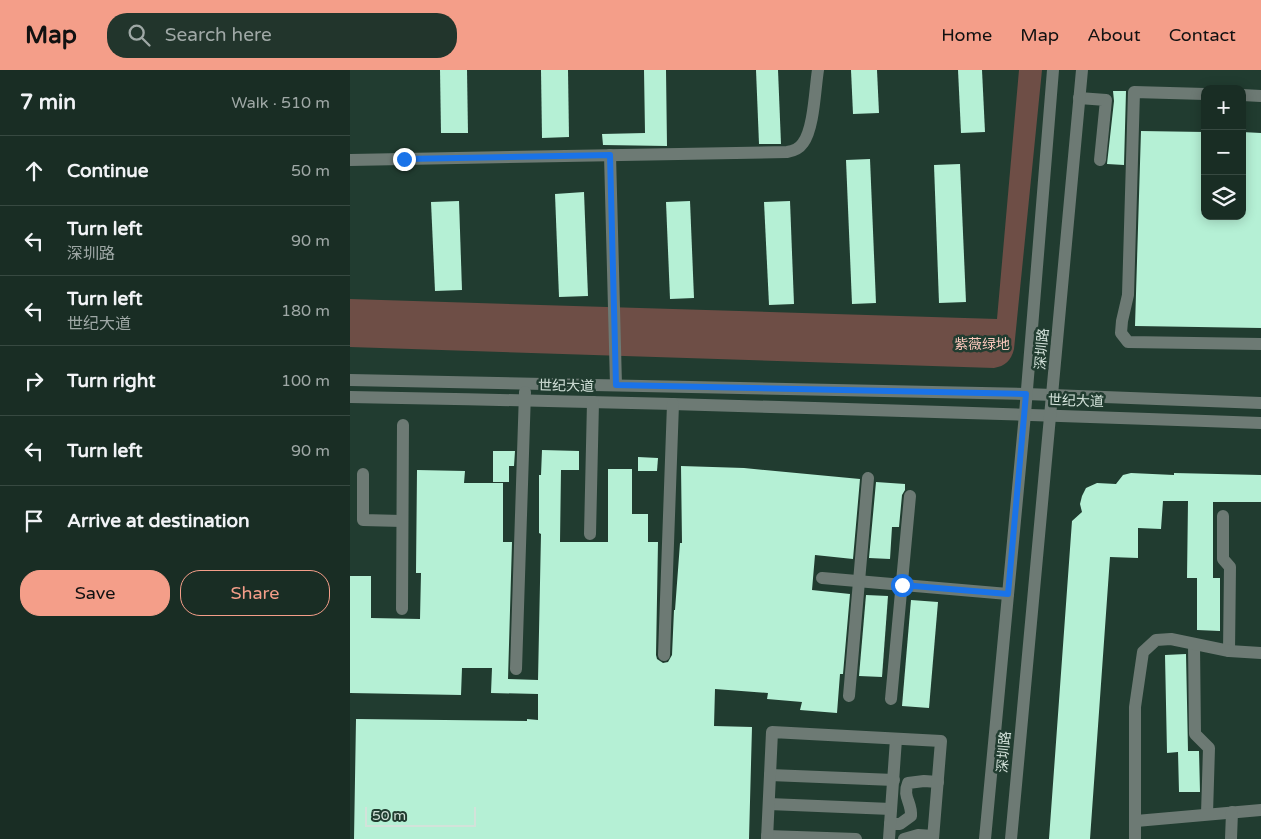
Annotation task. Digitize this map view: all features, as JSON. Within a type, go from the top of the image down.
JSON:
[{"type":"street","points":[[350,160],[787,152],[796,150],[803,144],[810,126],[818,70]]},
{"type":"street","name":"深圳路","points":[[985,839],[1025,414],[1053,70]]},
{"type":"street","name":"深圳路","points":[[1011,839],[1082,70]]},
{"type":"street","points":[[1201,94],[1134,92],[1128,295],[1121,333],[1128,342],[1261,344]]},
{"type":"street","points":[[1246,95],[1261,96]]},
{"type":"street","points":[[1079,98],[1106,100],[1100,160]]},
{"type":"street","points":[[610,155],[616,385]]},
{"type":"street","name":"世纪大道","points":[[350,380],[1026,394],[1261,403]]},
{"type":"street","points":[[516,669],[525,383]]},
{"type":"street","name":"世纪大道","points":[[350,397],[673,404],[1261,422]]},
{"type":"street","points":[[590,534],[593,402]]},
{"type":"street","points":[[664,655],[673,404]]},
{"type":"street","points":[[402,425],[402,609]]},
{"type":"street","points":[[363,474],[362,520],[402,521]]},
{"type":"street","points":[[849,696],[868,478]]},
{"type":"street","points":[[891,699],[910,496]]},
{"type":"street","points":[[1224,516],[1224,559],[1230,567],[1229,652]]},
{"type":"street","points":[[822,578],[1008,594]]},
{"type":"street","points":[[1135,839],[1135,707],[1142,652],[1156,640],[1171,639],[1229,652],[1261,653]]},
{"type":"street","points":[[1194,645],[1195,734],[1209,748],[1207,814]]},
{"type":"street","points":[[856,839],[767,837],[772,732],[941,741],[933,838],[918,835],[904,839]]},
{"type":"street","points":[[889,839],[896,739]]},
{"type":"street","points":[[770,776],[894,780]]},
{"type":"street","points":[[890,824],[900,824],[911,816],[912,811],[905,790],[908,783],[938,782]]},
{"type":"street","points":[[769,804],[891,809]]},
{"type":"street","points":[[1136,821],[1261,810]]},
{"type":"street","points":[[1231,839],[1232,812]]},
{"type":"green space","name":"紫薇绿地","points":[[1019,70],[1042,70],[1014,349],[1009,360],[1001,366],[994,368],[350,347],[350,299],[997,319]]},
{"type":"building","points":[[440,70],[467,70],[468,133],[441,133]]},
{"type":"building","points":[[541,70],[568,70],[569,137],[542,138]]},
{"type":"building","points":[[644,70],[666,70],[667,146],[603,145],[602,134],[645,133]]},
{"type":"building","points":[[756,70],[778,70],[781,144],[759,144]]},
{"type":"building","points":[[851,70],[877,70],[879,113],[853,114]]},
{"type":"building","points":[[958,70],[982,70],[985,132],[961,133]]},
{"type":"building","points":[[1113,91],[1126,91],[1124,165],[1107,164],[1114,101]]},
{"type":"building","points":[[1141,131],[1201,132],[1201,220],[1246,220],[1246,132],[1261,133],[1261,328],[1135,326]]},
{"type":"building","points":[[870,159],[876,303],[852,304],[846,160]]},
{"type":"building","points":[[960,164],[966,302],[939,303],[934,165]]},
{"type":"building","points":[[584,192],[588,296],[559,297],[555,194]]},
{"type":"building","points":[[459,201],[462,290],[435,291],[431,202]]},
{"type":"building","points":[[690,201],[694,298],[670,299],[666,202]]},
{"type":"building","points":[[790,201],[794,304],[769,305],[764,202]]},
{"type":"building","points":[[542,450],[579,451],[579,470],[561,470],[560,542],[608,542],[608,469],[632,469],[632,514],[648,514],[648,542],[658,542],[656,655],[657,659],[663,663],[668,662],[672,655],[674,610],[680,543],[682,543],[681,466],[744,468],[860,479],[853,559],[815,555],[812,590],[850,594],[843,674],[840,674],[837,713],[800,710],[802,702],[767,699],[768,693],[715,689],[714,726],[752,727],[749,839],[354,839],[356,719],[538,720],[538,694],[491,693],[492,668],[462,668],[461,695],[350,693],[350,576],[371,576],[371,618],[420,619],[421,573],[416,573],[417,470],[465,471],[464,483],[503,483],[503,542],[512,542],[508,679],[538,680],[541,534],[539,533],[539,475],[541,475]]},
{"type":"building","points":[[493,451],[515,451],[514,466],[509,466],[509,482],[493,482]]},
{"type":"building","points":[[638,457],[658,458],[657,471],[638,471]]},
{"type":"building","points":[[1131,473],[1261,475],[1261,502],[1213,502],[1213,578],[1220,578],[1220,631],[1197,630],[1197,578],[1187,578],[1188,501],[1163,501],[1161,529],[1138,528],[1138,558],[1110,557],[1090,839],[1049,839],[1072,521],[1082,512],[1080,504],[1086,488],[1097,483],[1116,484],[1123,475]]},
{"type":"building","points":[[876,482],[905,484],[899,527],[892,527],[890,559],[869,558]]},
{"type":"building","points":[[866,595],[888,596],[882,677],[859,676]]},
{"type":"building","points":[[911,600],[938,602],[929,708],[902,706]]},
{"type":"building","points":[[1186,654],[1188,751],[1199,751],[1200,792],[1179,792],[1178,752],[1167,753],[1165,655]]},
{"type":"route","points":[[404,159],[610,155],[616,385],[1026,394],[1008,594],[902,585]]}]
